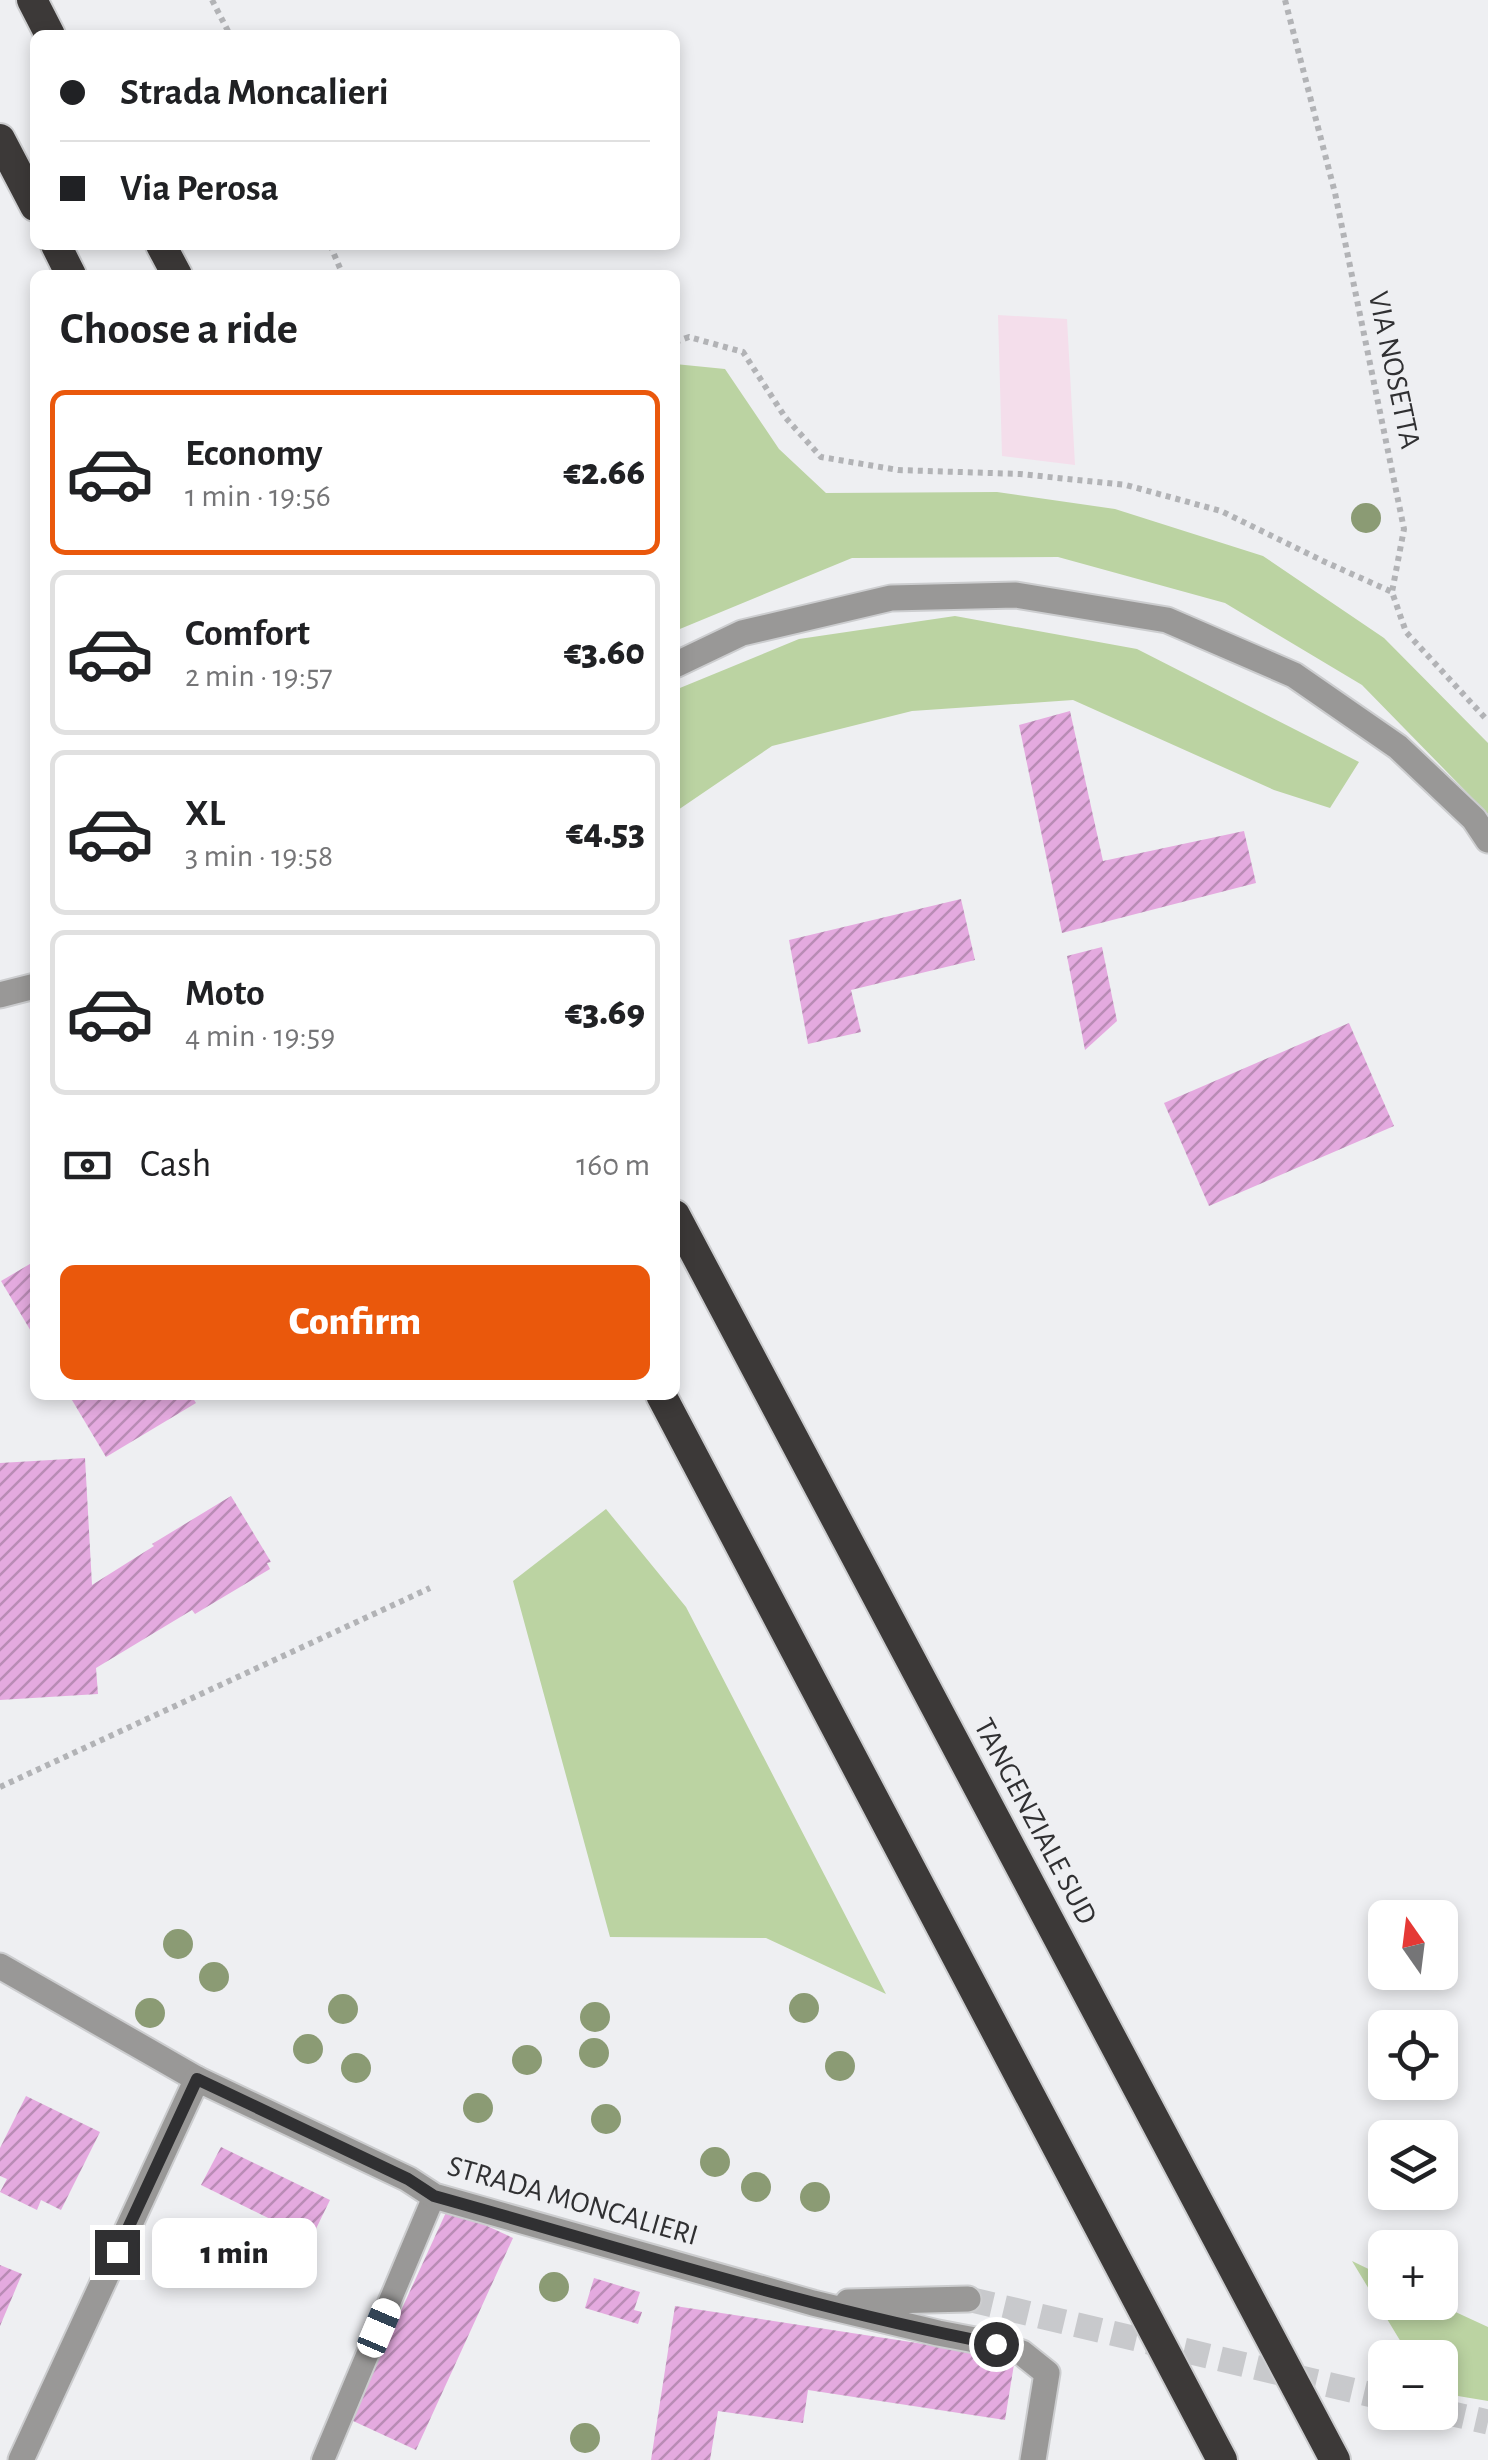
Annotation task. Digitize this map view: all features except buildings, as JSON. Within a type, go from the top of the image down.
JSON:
[{"type":"highway","points":[[32,0],[47,30]]},
{"type":"highway","points":[[0,139],[30,196]]},
{"type":"highway","name":"TANGENZIALE SUD","points":[[680,1224],[1335,2460]]},
{"type":"highway","points":[[664,1400],[1222,2460]]},
{"type":"street","points":[[680,663],[742,633],[891,598],[1016,595],[1167,620],[1294,675],[1398,747],[1474,819],[1488,840]]},
{"type":"street","points":[[0,996],[30,987]]},
{"type":"street","name":"STRADA MONCALIERI","points":[[0,1966],[197,2079],[408,2179],[434,2196],[814,2302],[1022,2353],[1047,2373],[1033,2460]]},
{"type":"street","points":[[21,2460],[197,2079]]},
{"type":"street","points":[[814,2302],[968,2300]]},
{"type":"lane","points":[[323,2460],[434,2196]]},
{"type":"path","points":[[212,0],[227,30]]},
{"type":"path","name":"VIA NOSETTA","points":[[1285,0],[1335,193],[1404,529],[1392,592]]},
{"type":"path","points":[[680,340],[689,337],[743,352],[785,417],[821,457],[898,470],[1020,474],[1126,486],[1221,511],[1392,592],[1406,632],[1488,721]]},
{"type":"path","points":[[0,1788],[430,1588]]},
{"type":"shaded area","points":[[998,315],[1067,319],[1075,465],[1002,456]]},
{"type":"green space","points":[[680,364],[725,369],[779,449],[826,493],[997,492],[1115,509],[1263,556],[1384,638],[1488,743],[1488,814],[1362,685],[1225,603],[1058,557],[852,558],[680,629]]},
{"type":"green space","points":[[955,616],[1137,649],[1359,762],[1330,808],[1274,790],[1073,700],[912,711],[772,746],[680,809],[680,688],[799,639]]},
{"type":"green space","points":[[606,1509],[686,1607],[886,1994],[766,1938],[610,1937],[513,1581]]},
{"type":"green space","points":[[1352,2261],[1368,2269],[1368,2287]]},
{"type":"green space","points":[[1458,2313],[1488,2327],[1488,2401],[1458,2396],[1458,2340],[1400,2340],[1388,2320],[1458,2320]]},
{"type":"tunnel","points":[[968,2299],[1368,2394]]},
{"type":"tunnel","points":[[1458,2415],[1488,2422]]},
{"type":"route","points":[[117,2252],[197,2079],[408,2179],[434,2196],[814,2302],[996,2344]]}]
